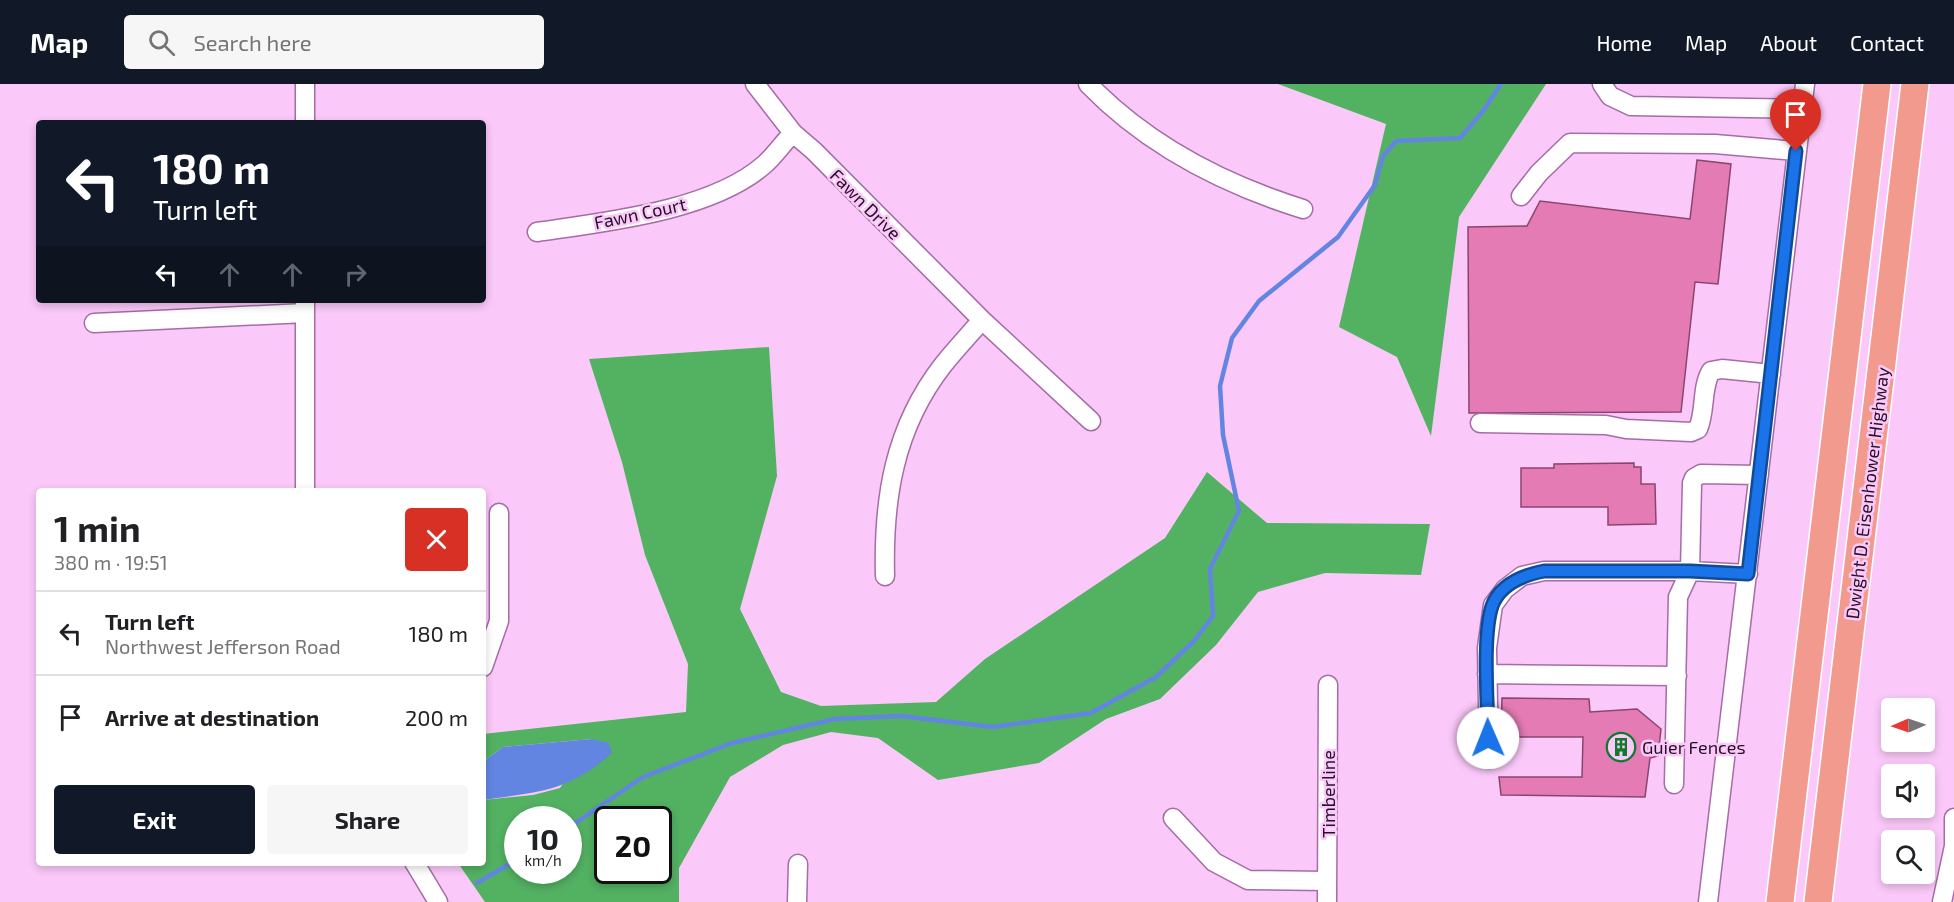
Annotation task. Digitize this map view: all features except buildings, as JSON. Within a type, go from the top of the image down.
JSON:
[{"type":"highway","name":"Dwight D. Eisenhower Highway","points":[[1780,902],[1877,84]]},
{"type":"highway","name":"Dwight D. Eisenhower Highway","points":[[1818,902],[1915,84]]},
{"type":"street","points":[[305,84],[305,120]]},
{"type":"street","name":"Fawn Drive","points":[[755,84],[793,133],[814,151],[982,320],[1091,421]]},
{"type":"street","points":[[1088,84],[1106,103],[1154,140],[1240,187],[1303,209]]},
{"type":"street","points":[[1602,84],[1610,96],[1631,106],[1802,109]]},
{"type":"street","points":[[1708,902],[1805,84]]},
{"type":"street","name":"Fawn Court","points":[[537,232],[668,209],[693,202],[741,180],[764,165],[793,133]]},
{"type":"street","points":[[1521,196],[1539,173],[1570,143],[1715,144],[1796,151]]},
{"type":"street","points":[[94,323],[305,307],[305,488]]},
{"type":"street","points":[[885,576],[886,506],[892,476],[911,418],[943,365],[982,320]]},
{"type":"street","points":[[1480,423],[1606,425],[1626,429],[1691,432],[1698,429],[1701,421],[1707,378],[1712,371],[1722,369],[1771,374]]},
{"type":"street","points":[[1674,784],[1678,597],[1690,571],[1694,478],[1701,474],[1759,475]]},
{"type":"street","points":[[486,658],[499,621],[501,566],[499,513]]},
{"type":"street","points":[[1489,759],[1487,648],[1492,605],[1505,589],[1522,576],[1544,571],[1690,571],[1748,574]]},
{"type":"street","points":[[1487,674],[1677,676]]},
{"type":"street","name":"Timberline","points":[[1327,902],[1328,685]]},
{"type":"street","points":[[1173,818],[1214,862],[1248,880],[1327,882]]},
{"type":"street","points":[[1942,902],[1954,846],[1954,818]]},
{"type":"street","points":[[797,902],[798,864]]},
{"type":"street","points":[[416,866],[438,902]]},
{"type":"green space","points":[[1278,84],[1546,84],[1459,217],[1431,436],[1397,357],[1339,327],[1386,124]]},
{"type":"green space","points":[[769,347],[777,476],[740,609],[781,692],[821,706],[936,702],[985,659],[1165,538],[1207,472],[1267,523],[1430,524],[1421,575],[1325,573],[1258,592],[1216,645],[1160,699],[1106,719],[1039,763],[938,780],[878,738],[831,732],[783,745],[730,777],[679,868],[679,902],[485,902],[460,866],[486,866],[486,800],[533,795],[560,788],[592,739],[503,747],[486,760],[486,734],[686,712],[688,664],[645,555],[622,462],[589,359]]},
{"type":"water","points":[[592,739],[609,743],[612,753],[581,776],[566,783],[536,792],[486,800],[486,760],[503,747]]},
{"type":"waterway","points":[[582,818],[643,777],[732,743],[835,719],[901,716],[993,727],[1091,713],[1156,677],[1194,641],[1213,616],[1210,569],[1239,511],[1223,435],[1220,386],[1232,338],[1259,301],[1338,237],[1375,185],[1383,156],[1396,141],[1460,138],[1483,111],[1501,84]]},
{"type":"waterway","points":[[477,883],[504,867]]},
{"type":"place","name":"Guier Fences","points":[[1621,747]]},
{"type":"route","points":[[1488,738],[1487,648],[1492,605],[1505,589],[1522,576],[1544,571],[1690,571],[1748,574],[1796,151]]}]
